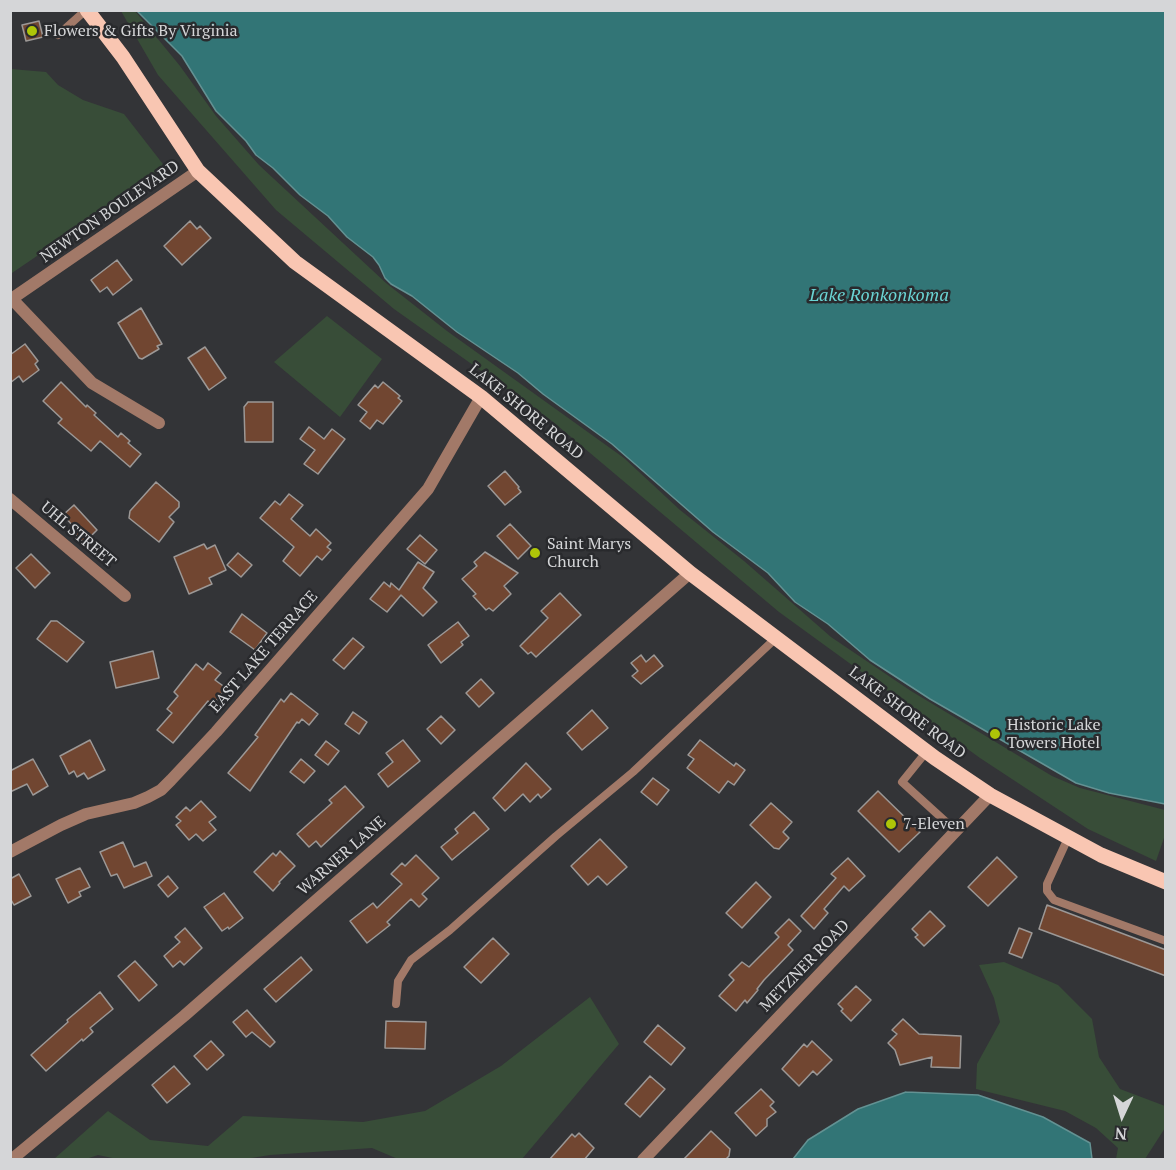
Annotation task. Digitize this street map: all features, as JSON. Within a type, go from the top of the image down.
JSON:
[{"type":"main road","name":"LAKE SHORE ROAD","points":[[87,10],[123,57],[198,171],[295,262],[482,397],[690,573],[927,751],[990,795],[1068,838],[1101,855],[1166,882]]},
{"type":"street","name":"NEWTON BOULEVARD","points":[[11,300],[198,171]]},
{"type":"street","points":[[11,300],[92,383],[159,423]]},
{"type":"street","name":"EAST LAKE TERRACE","points":[[10,852],[86,814],[134,803],[148,797],[171,780],[216,732],[428,489],[482,397]]},
{"type":"street","name":"UHL STREET","points":[[10,499],[125,596]]},
{"type":"street","name":"WARNER LANE","points":[[10,1160],[184,1016],[690,573]]},
{"type":"street","name":"METZNER ROAD","points":[[643,1160],[990,795]]},
{"type":"lane","points":[[58,35],[87,10]]},
{"type":"lane","points":[[396,1004],[398,981],[411,960],[450,930],[556,836],[633,772],[776,638]]},
{"type":"lane","points":[[927,751],[902,782],[957,831]]},
{"type":"lane","points":[[1068,838],[1047,884],[1047,891],[1054,900],[1166,941]]},
{"type":"green space","points":[[121,11],[135,11],[180,66],[216,116],[259,165],[386,283],[447,331],[624,458],[680,510],[744,561],[831,637],[911,691],[1052,776],[1080,788],[1165,810],[1165,835],[1156,861],[1088,829],[980,758],[779,612],[552,421],[394,309],[276,210],[158,75]]},
{"type":"green space","points":[[11,69],[46,72],[58,85],[83,100],[124,114],[166,168],[12,273]]},
{"type":"green space","points":[[327,316],[382,359],[340,417],[274,362]]},
{"type":"green space","points":[[1004,962],[1058,985],[1092,1019],[1099,1057],[1120,1089],[1165,1106],[1165,1128],[1145,1159],[1116,1159],[1118,1148],[1096,1128],[1065,1111],[976,1089],[977,1064],[1000,1022],[994,998],[979,965]]},
{"type":"green space","points":[[590,997],[619,1044],[522,1159],[398,1159],[372,1148],[270,1155],[239,1160],[122,1160],[98,1155],[86,1159],[54,1159],[108,1111],[150,1140],[208,1146],[243,1116],[363,1122],[425,1111],[501,1066]]},
{"type":"water","name":"Lake Ronkonkoma","points":[[137,11],[1165,11],[1165,804],[1109,793],[1076,783],[930,699],[870,660],[828,624],[795,602],[768,573],[713,532],[612,444],[518,373],[457,332],[412,296],[391,284],[373,257],[347,237],[328,216],[300,195],[273,168],[256,155],[246,141],[216,111],[182,56]]},
{"type":"water","points":[[906,1092],[978,1095],[1043,1117],[1090,1143],[1092,1159],[793,1159],[808,1140],[858,1109]]},
{"type":"building","points":[[39,21],[43,37],[26,41],[22,25]]},
{"type":"building","points":[[190,221],[197,229],[200,226],[211,238],[182,265],[164,246]]},
{"type":"building","points":[[117,260],[132,280],[113,295],[107,287],[100,292],[91,280]]},
{"type":"building","points":[[141,308],[162,344],[157,346],[159,349],[142,359],[139,358],[118,323]]},
{"type":"building","points":[[25,344],[38,361],[35,364],[39,370],[23,382],[19,376],[10,383],[10,355]]},
{"type":"building","points":[[205,347],[226,378],[209,390],[188,358]]},
{"type":"building","points":[[61,382],[86,407],[87,405],[96,413],[94,415],[118,437],[121,433],[130,441],[128,443],[141,454],[130,467],[100,441],[91,451],[58,423],[62,419],[43,401]]},
{"type":"building","points":[[383,382],[400,396],[398,398],[402,401],[383,424],[377,420],[370,429],[360,421],[367,412],[358,405],[375,385],[378,388]]},
{"type":"building","points":[[248,402],[273,402],[273,442],[245,442],[244,407]]},
{"type":"building","points":[[309,427],[324,439],[332,429],[345,439],[318,474],[304,464],[315,450],[300,439]]},
{"type":"building","points":[[505,471],[521,492],[505,505],[488,486]]},
{"type":"building","points":[[156,482],[179,502],[179,507],[169,517],[174,522],[159,542],[129,518],[130,511]]},
{"type":"building","points":[[289,494],[303,505],[291,519],[310,536],[316,529],[331,543],[327,547],[331,550],[322,560],[317,556],[300,576],[283,561],[294,547],[260,518],[275,501],[280,505]]},
{"type":"building","points":[[74,505],[97,530],[84,543],[71,530],[74,527],[63,515]]},
{"type":"building","points":[[510,524],[531,546],[518,559],[497,536]]},
{"type":"building","points":[[420,535],[437,550],[425,564],[407,549]]},
{"type":"building","points":[[204,544],[207,549],[215,545],[226,570],[209,578],[212,584],[189,594],[174,557]]},
{"type":"building","points":[[485,552],[518,573],[504,586],[511,594],[493,611],[489,608],[486,610],[473,596],[476,594],[462,579],[477,566],[474,562]]},
{"type":"building","points":[[238,553],[252,565],[241,577],[227,565]]},
{"type":"building","points":[[31,554],[50,573],[35,588],[16,568]]},
{"type":"building","points":[[418,562],[434,572],[423,588],[437,602],[423,616],[401,595],[387,612],[370,599],[384,582],[390,587],[391,583],[399,590]]},
{"type":"building","points":[[560,593],[581,615],[536,657],[531,652],[528,654],[520,646],[548,618],[541,611]]},
{"type":"building","points":[[242,614],[267,633],[255,650],[230,632]]},
{"type":"building","points":[[51,621],[57,621],[84,642],[67,662],[37,639]]},
{"type":"building","points":[[458,622],[469,636],[461,642],[463,645],[441,663],[428,645]]},
{"type":"building","points":[[353,638],[364,647],[344,669],[333,660]]},
{"type":"building","points":[[153,651],[159,678],[116,688],[110,662]]},
{"type":"building","points":[[641,655],[646,662],[654,655],[663,666],[641,684],[632,676],[638,671],[631,663]]},
{"type":"building","points":[[208,663],[221,673],[215,680],[226,688],[213,705],[208,701],[173,743],[157,730],[172,713],[167,709],[178,696],[174,692],[196,664],[203,670]]},
{"type":"building","points":[[481,679],[494,693],[479,707],[466,693]]},
{"type":"building","points":[[291,693],[318,714],[309,725],[302,719],[299,723],[297,722],[250,791],[228,773],[258,737],[255,735],[281,699],[284,702]]},
{"type":"building","points":[[592,710],[608,728],[582,750],[567,733]]},
{"type":"building","points":[[353,712],[367,722],[359,734],[345,724]]},
{"type":"building","points":[[441,716],[455,730],[441,744],[427,729]]},
{"type":"building","points":[[90,740],[105,770],[88,779],[84,773],[77,777],[74,771],[69,774],[60,756]]},
{"type":"building","points":[[403,740],[420,761],[388,787],[378,774],[393,762],[386,753]]},
{"type":"building","points":[[700,740],[734,766],[736,763],[745,770],[734,785],[728,781],[719,793],[687,768],[694,759],[688,755]]},
{"type":"building","points":[[326,741],[339,751],[328,765],[315,755]]},
{"type":"building","points":[[33,759],[48,786],[33,795],[27,784],[10,792],[10,771]]},
{"type":"building","points":[[301,759],[315,771],[304,783],[290,772]]},
{"type":"building","points":[[526,763],[551,789],[541,798],[538,794],[530,802],[523,794],[505,811],[493,798]]},
{"type":"building","points":[[653,778],[669,790],[657,805],[641,792]]},
{"type":"building","points":[[345,786],[364,807],[321,847],[316,841],[309,847],[297,834],[332,803],[329,800]]},
{"type":"building","points":[[878,791],[920,832],[899,852],[858,811]]},
{"type":"building","points":[[201,801],[216,817],[209,822],[216,830],[203,841],[196,834],[189,840],[176,825],[181,821],[176,817],[186,807],[190,811]]},
{"type":"building","points":[[771,803],[792,822],[783,832],[789,838],[779,849],[774,848],[750,825]]},
{"type":"building","points":[[474,812],[489,829],[452,860],[441,847],[458,833],[455,829]]},
{"type":"building","points":[[600,839],[627,867],[607,885],[598,876],[588,885],[571,866]]},
{"type":"building","points":[[123,842],[134,867],[146,862],[152,876],[124,888],[117,874],[111,876],[100,852]]},
{"type":"building","points":[[280,851],[295,866],[273,891],[254,872],[273,853],[276,856]]},
{"type":"building","points":[[416,855],[439,878],[422,894],[427,899],[419,907],[411,899],[387,922],[390,925],[367,943],[350,921],[373,903],[377,908],[402,884],[391,874],[402,863],[405,866]]},
{"type":"building","points":[[997,857],[1017,877],[988,906],[968,887]]},
{"type":"building","points":[[848,858],[865,876],[849,891],[844,886],[824,909],[828,913],[814,929],[801,916],[836,878],[831,874]]},
{"type":"building","points":[[80,868],[90,887],[79,892],[81,896],[68,903],[56,879]]},
{"type":"building","points":[[19,874],[31,896],[14,905],[10,898],[10,879]]},
{"type":"building","points":[[168,876],[178,888],[168,897],[158,885]]},
{"type":"building","points":[[756,882],[771,897],[742,928],[726,913]]},
{"type":"building","points":[[224,893],[243,918],[229,929],[228,927],[222,931],[204,907]]},
{"type":"building","points":[[1047,905],[1166,950],[1166,976],[1039,929]]},
{"type":"building","points":[[930,911],[945,926],[924,946],[915,937],[918,935],[912,929]]},
{"type":"building","points":[[789,919],[801,931],[788,945],[793,950],[764,980],[747,1003],[745,1000],[736,1011],[719,996],[734,980],[729,975],[742,962],[749,967],[779,937],[775,933]]},
{"type":"building","points":[[185,928],[202,948],[184,965],[180,961],[173,967],[164,956],[180,942],[175,937]]},
{"type":"building","points":[[1019,928],[1032,933],[1022,958],[1009,953]]},
{"type":"building","points":[[493,938],[509,954],[481,983],[464,967]]},
{"type":"building","points":[[301,957],[312,970],[276,1002],[264,989]]},
{"type":"building","points":[[135,961],[157,985],[139,1001],[118,976]]},
{"type":"building","points":[[856,986],[871,1000],[851,1021],[841,1011],[843,1009],[838,1004]]},
{"type":"building","points":[[100,992],[113,1009],[90,1028],[93,1032],[46,1071],[31,1055]]},
{"type":"building","points":[[247,1010],[275,1042],[270,1047],[252,1032],[246,1037],[233,1022]]},
{"type":"building","points":[[903,1019],[919,1034],[961,1036],[960,1068],[931,1067],[932,1057],[900,1065],[895,1050],[888,1043],[897,1034],[892,1030]]},
{"type":"building","points":[[386,1021],[426,1022],[425,1049],[385,1048]]},
{"type":"building","points":[[658,1025],[685,1048],[671,1065],[644,1042]]},
{"type":"building","points":[[211,1041],[224,1055],[207,1070],[194,1056]]},
{"type":"building","points":[[812,1041],[832,1060],[817,1075],[813,1071],[799,1086],[782,1069],[804,1044],[807,1047]]},
{"type":"building","points":[[174,1066],[190,1084],[167,1103],[152,1085]]},
{"type":"building","points":[[650,1076],[665,1089],[640,1117],[625,1104]]},
{"type":"building","points":[[761,1089],[774,1102],[770,1106],[776,1112],[767,1119],[767,1126],[756,1136],[735,1113]]},
{"type":"building","points":[[711,1131],[730,1149],[729,1156],[725,1160],[683,1160]]},
{"type":"building","points":[[579,1133],[594,1148],[584,1160],[549,1160],[572,1134],[575,1137]]},
{"type":"place","name":"Flowers & Gifts By Virginia","points":[[32,31]]},
{"type":"place","name":"Saint Marys Church","points":[[535,553]]},
{"type":"place","name":"Historic Lake Towers Hotel","points":[[995,734]]},
{"type":"place","name":"7-Eleven","points":[[891,824]]}]
